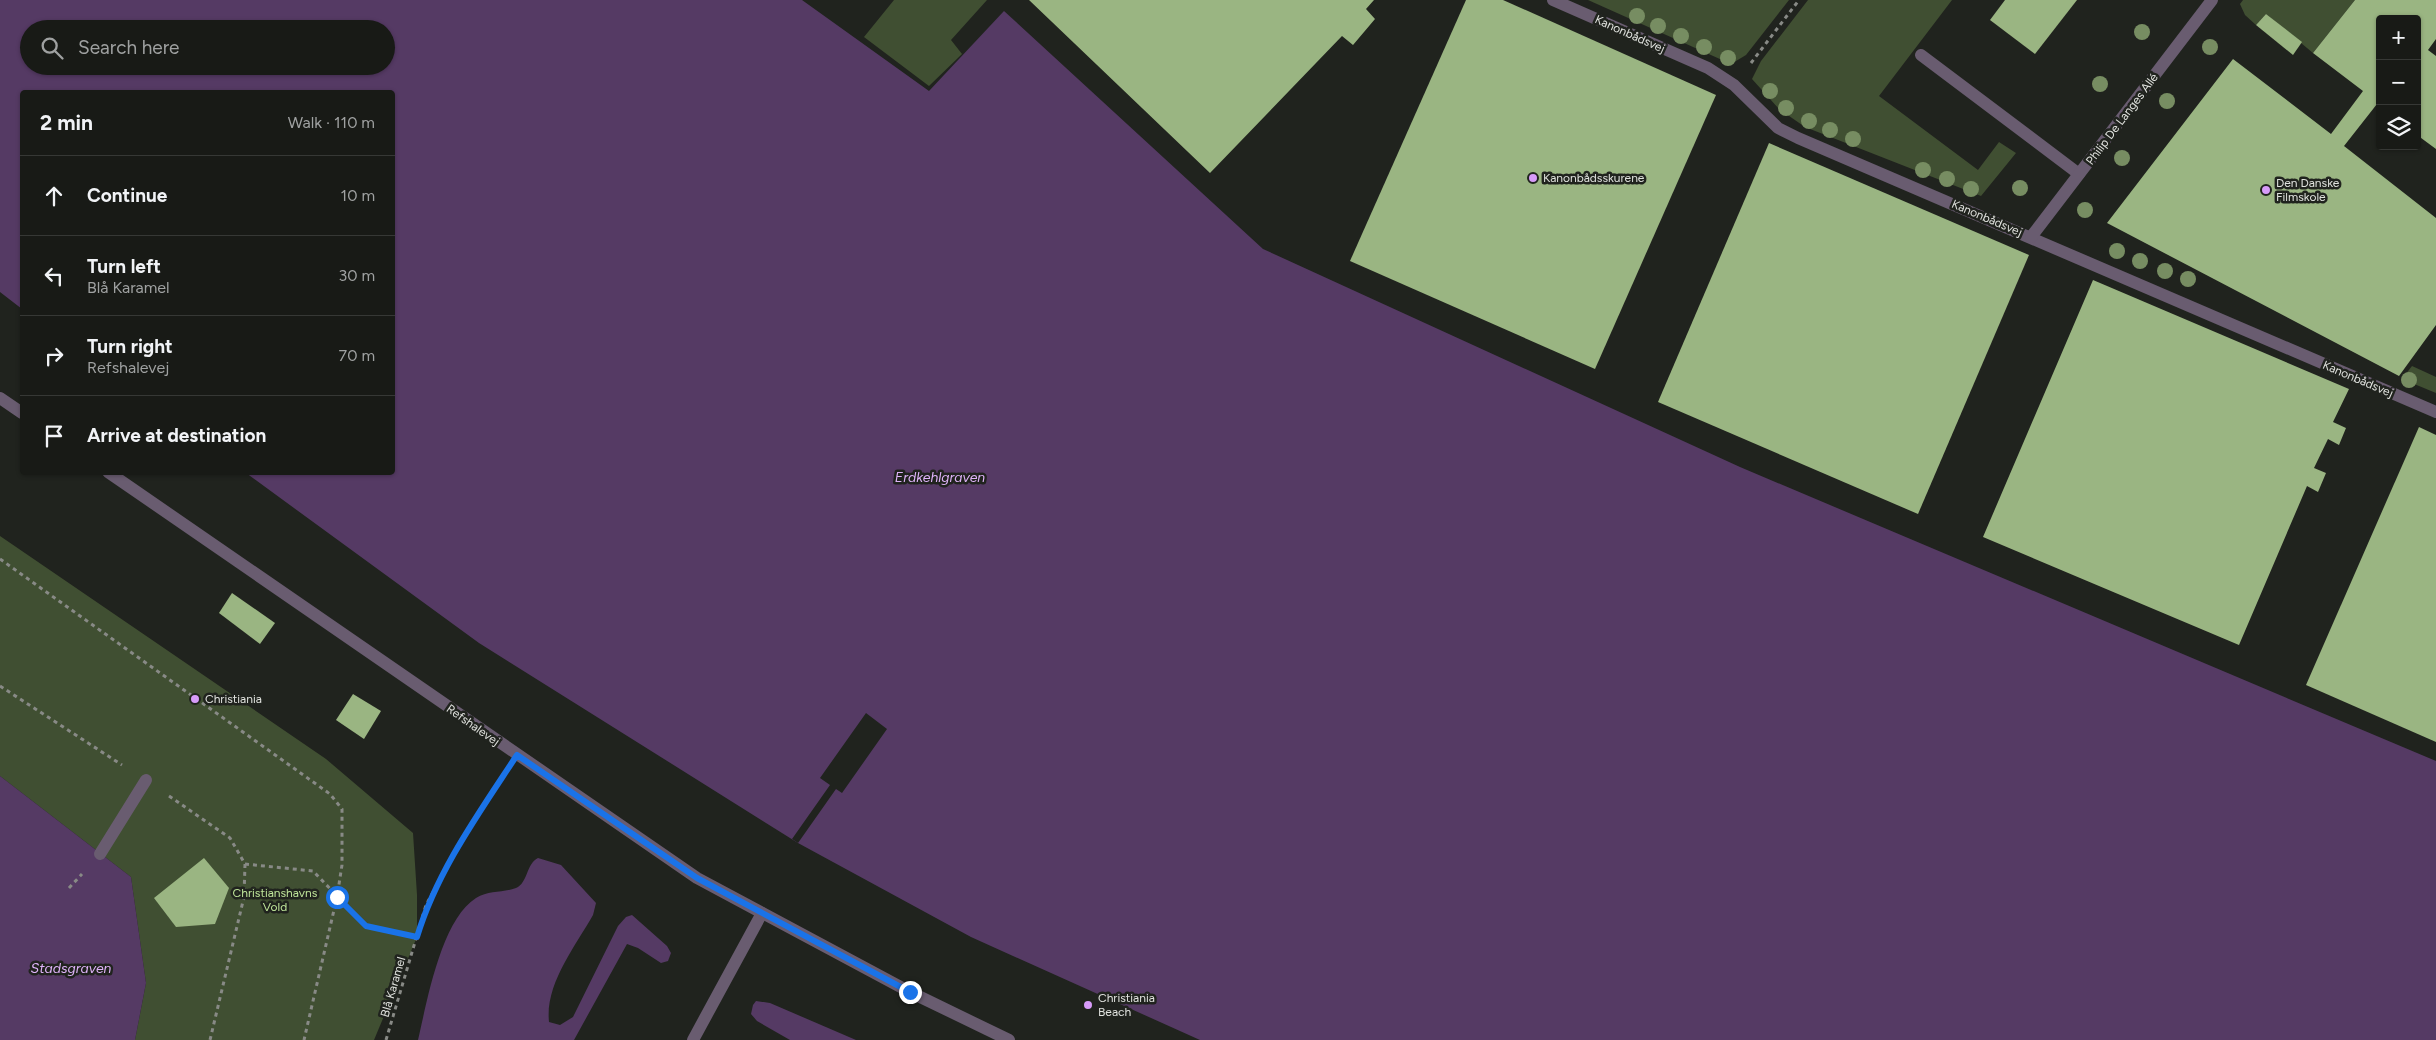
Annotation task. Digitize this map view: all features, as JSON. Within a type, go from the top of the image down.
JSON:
[{"type":"street","name":"Kanonbådsvej","points":[[1553,0],[1708,68],[1734,85],[1778,128],[2436,412]]},
{"type":"street","name":"Philip De Langes Allé","points":[[2031,237],[2212,0]]},
{"type":"street","points":[[1921,55],[2079,174]]},
{"type":"street","points":[[0,398],[20,413]]},
{"type":"street","name":"Refshalevej","points":[[112,475],[697,878],[910,992],[1009,1040]]},
{"type":"street","points":[[100,854],[146,780]]},
{"type":"street","points":[[693,1040],[762,913]]},
{"type":"path","points":[[1734,85],[1799,0]]},
{"type":"path","points":[[0,559],[330,794],[342,810],[342,865],[337,897],[304,1040]]},
{"type":"path","points":[[0,686],[146,780],[230,838],[246,864],[244,897],[210,1040]]},
{"type":"path","name":"Blå Karamel","points":[[386,1040],[426,905],[466,832],[517,755]]},
{"type":"path","points":[[246,864],[313,872],[366,926],[417,937]]},
{"type":"green space","points":[[894,0],[987,0],[951,40],[962,54],[929,86],[864,37]]},
{"type":"green space","points":[[1588,0],[1789,0],[1746,55],[1731,64]]},
{"type":"green space","points":[[1808,0],[1952,0],[1879,96],[1978,170],[1999,142],[2016,153],[1981,196],[1805,127],[1779,109],[1752,79],[1761,61]]},
{"type":"green space","points":[[2243,0],[2355,0],[2313,53],[2266,14],[2256,25],[2245,15],[2240,4]]},
{"type":"green space","points":[[2412,366],[2436,377],[2436,393],[2402,379]]},
{"type":"green space","name":"Christianshavns Vold","points":[[0,536],[326,759],[413,833],[417,895],[417,937],[374,1040],[135,1040],[146,983],[131,877],[0,776]]},
{"type":"water","name":"Erdkehlgraven","points":[[0,0],[802,0],[929,91],[1004,11],[1263,249],[1740,467],[2436,761],[2436,1040],[1200,1040],[971,937],[798,843],[479,643],[249,475],[395,475],[395,90],[20,90],[20,307],[0,292]]},
{"type":"water","name":"Stadsgraven","points":[[0,776],[131,877],[146,983],[135,1040],[0,1040]]},
{"type":"water","points":[[538,858],[561,865],[596,903],[593,915],[556,980],[549,1008],[549,1022],[560,1025],[573,1017],[618,926],[626,917],[632,915],[667,946],[671,953],[668,961],[661,963],[638,948],[627,944],[574,1040],[418,1040],[437,963],[453,924],[464,909],[476,898],[520,886],[531,865]]},
{"type":"water","points":[[756,1001],[770,1003],[856,1040],[790,1040],[757,1021],[751,1014]]},
{"type":"pier","points":[[866,713],[887,729],[842,793],[836,789],[798,843],[792,839],[830,785],[820,778]]},
{"type":"building","points":[[1029,0],[1374,0],[1366,9],[1375,19],[1353,45],[1342,36],[1210,173]]},
{"type":"building","points":[[1466,0],[1503,0],[1716,95],[1595,369],[1350,261]]},
{"type":"building","points":[[2005,0],[2077,0],[2035,54],[1990,20]]},
{"type":"building","name":"Den Danske Filmskole","points":[[2355,0],[2436,0],[2436,39],[2428,50],[2436,56],[2436,149],[2421,138],[2421,15],[2376,15],[2376,105],[2344,146],[2436,218],[2436,325],[2399,376],[2107,223],[2233,59],[2331,134],[2363,91],[2313,53]]},
{"type":"building","points":[[2266,14],[2302,42],[2293,55],[2256,25]]},
{"type":"building","points":[[1769,143],[2029,255],[1918,514],[1658,402]]},
{"type":"building","points":[[2093,280],[2349,389],[2333,422],[2346,428],[2339,445],[2328,439],[2314,468],[2326,473],[2318,492],[2307,486],[2239,645],[1983,537]]},
{"type":"building","points":[[2419,427],[2436,435],[2436,742],[2306,685]]},
{"type":"building","points":[[232,593],[275,623],[260,644],[219,613]]},
{"type":"building","points":[[353,694],[381,711],[364,739],[336,720]]},
{"type":"building","points":[[204,858],[229,888],[215,924],[176,927],[154,898]]},
{"type":"place","name":"Kanonbådsskurene","points":[[1533,178]]},
{"type":"place","name":"Den Danske Filmskole","points":[[2266,190]]},
{"type":"place","name":"Christiania","points":[[195,699]]},
{"type":"place","name":"Christiania Beach","points":[[1088,1005]]},
{"type":"route","points":[[337,897],[366,926],[417,937],[426,905],[466,832],[517,755],[697,878],[910,992]]}]
